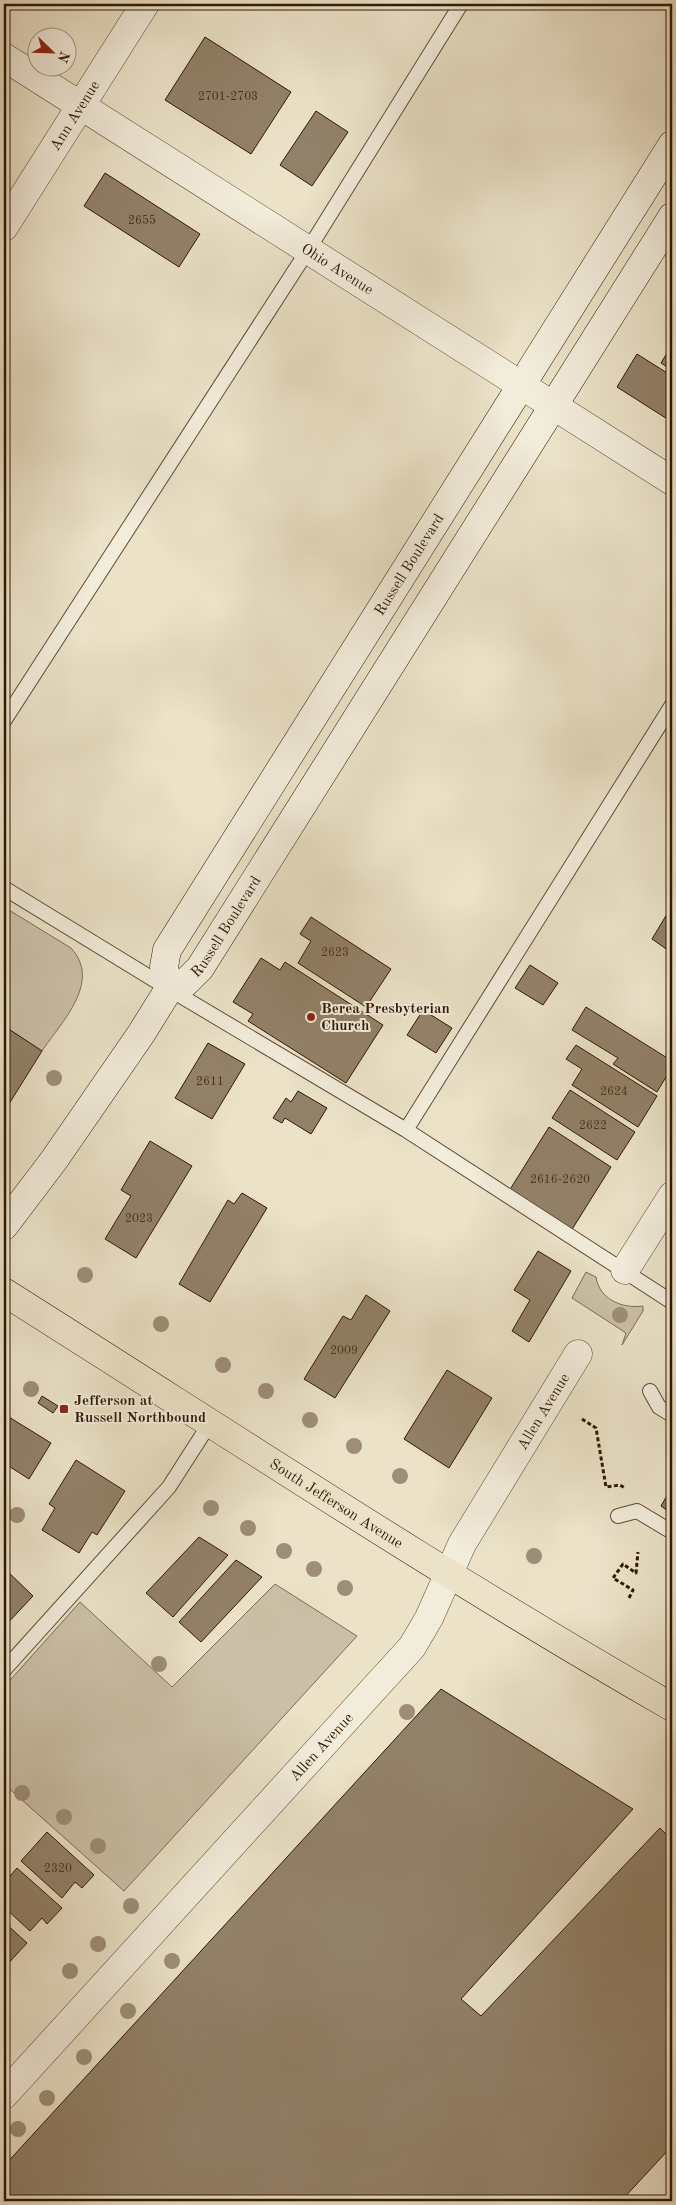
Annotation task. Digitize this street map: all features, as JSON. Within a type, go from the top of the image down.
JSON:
[{"type":"main road","name":"Ann Avenue","points":[[4,227],[145,4]]},
{"type":"main road","name":"Ohio Avenue","points":[[4,57],[672,481]]},
{"type":"main road","name":"Russell Boulevard","points":[[672,145],[167,950],[164,967],[168,989],[184,983],[200,968],[672,217]]},
{"type":"main road","points":[[4,1226],[54,1160],[136,1042],[168,989]]},
{"type":"main road","points":[[625,1270],[672,1196]]},
{"type":"main road","name":"South Jefferson Avenue","points":[[4,1292],[449,1575],[538,1630],[672,1707]]},
{"type":"main road","name":"Allen Avenue","points":[[4,2095],[412,1647],[429,1618],[462,1544],[578,1354]]},
{"type":"lane","points":[[4,720],[308,250],[461,4]]},
{"type":"lane","points":[[406,1130],[672,705]]},
{"type":"lane","points":[[4,888],[168,989],[406,1130],[672,1302]]},
{"type":"lane","points":[[650,1391],[660,1407],[672,1415]]},
{"type":"lane","points":[[4,1670],[169,1486],[210,1423]]},
{"type":"lane","points":[[618,1516],[637,1511],[672,1532]]},
{"type":"path","points":[[582,1419],[596,1428],[606,1487],[620,1484],[631,1492]]},
{"type":"path","points":[[629,1598],[633,1590],[612,1578],[623,1564],[636,1573],[638,1552]]},
{"type":"shaded area","points":[[4,907],[71,948],[79,961],[82,974],[81,988],[76,1001],[42,1051],[4,1026]]},
{"type":"shaded area","points":[[586,1272],[596,1277],[602,1291],[613,1301],[627,1306],[643,1306],[643,1311],[622,1345],[626,1333],[572,1298]]},
{"type":"shaded area","points":[[275,1584],[357,1636],[124,1891],[4,1784],[4,1687],[80,1602],[172,1687]]},
{"type":"building","points":[[205,37],[291,92],[251,154],[165,100]]},
{"type":"building","points":[[316,111],[348,132],[312,186],[280,165]]},
{"type":"building","points":[[105,173],[200,234],[179,267],[84,206]]},
{"type":"building","points":[[672,345],[672,370],[661,363]]},
{"type":"building","points":[[637,354],[672,376],[672,422],[617,387]]},
{"type":"building","points":[[667,914],[672,917],[672,953],[652,939]]},
{"type":"building","points":[[311,917],[391,969],[366,1007],[298,963],[311,941],[300,934]]},
{"type":"building","name":"Berea Presbyterian Church","points":[[261,958],[280,970],[285,962],[383,1025],[346,1083],[248,1021],[253,1014],[233,1002]]},
{"type":"building","points":[[530,965],[558,983],[543,1005],[515,988]]},
{"type":"building","points":[[586,1007],[672,1061],[672,1067],[657,1092],[613,1064],[618,1058],[572,1030]]},
{"type":"building","points":[[423,1010],[452,1028],[436,1053],[407,1035]]},
{"type":"building","points":[[4,1026],[42,1051],[4,1112]]},
{"type":"building","points":[[208,1043],[245,1064],[212,1119],[175,1098]]},
{"type":"building","points":[[576,1045],[657,1096],[638,1127],[572,1085],[582,1069],[566,1059]]},
{"type":"building","points":[[570,1090],[635,1132],[617,1160],[552,1118]]},
{"type":"building","points":[[298,1091],[327,1108],[311,1134],[285,1118],[282,1123],[273,1118],[286,1098],[291,1102]]},
{"type":"building","points":[[549,1127],[611,1167],[571,1231],[509,1191]]},
{"type":"building","points":[[150,1141],[192,1166],[136,1258],[105,1239],[131,1196],[121,1190]]},
{"type":"building","points":[[242,1193],[267,1208],[210,1302],[179,1284],[228,1200],[234,1204]]},
{"type":"building","points":[[538,1251],[571,1271],[529,1342],[512,1331],[530,1300],[514,1290]]},
{"type":"building","points":[[366,1295],[390,1311],[335,1398],[304,1379],[343,1316],[351,1320]]},
{"type":"building","points":[[447,1370],[492,1398],[449,1468],[404,1439]]},
{"type":"building","points":[[42,1396],[58,1406],[53,1413],[38,1403]]},
{"type":"building","points":[[4,1414],[51,1443],[29,1479],[4,1463]]},
{"type":"building","points":[[76,1460],[125,1491],[97,1535],[92,1532],[79,1553],[42,1530],[55,1508],[49,1504]]},
{"type":"building","points":[[672,1487],[672,1514],[661,1506]]},
{"type":"building","points":[[199,1537],[228,1555],[173,1617],[146,1593]]},
{"type":"building","points":[[236,1560],[262,1577],[201,1642],[179,1622]]},
{"type":"building","points":[[4,1568],[33,1596],[4,1627]]},
{"type":"building","points":[[441,1689],[633,1809],[461,1999],[481,2016],[660,1828],[672,1840],[672,2146],[621,2201],[4,2201],[4,2166]]},
{"type":"building","points":[[47,1832],[94,1875],[82,1888],[75,1882],[62,1898],[21,1861]]},
{"type":"building","points":[[17,1868],[62,1908],[47,1924],[42,1918],[30,1931],[4,1907],[4,1883]]},
{"type":"building","points":[[4,1922],[27,1943],[4,1968]]},
{"type":"place","name":"Berea Presbyterian Church","points":[[311,1017]]},
{"type":"place","name":"Jefferson at Russell Northbound","points":[[64,1409]]}]
